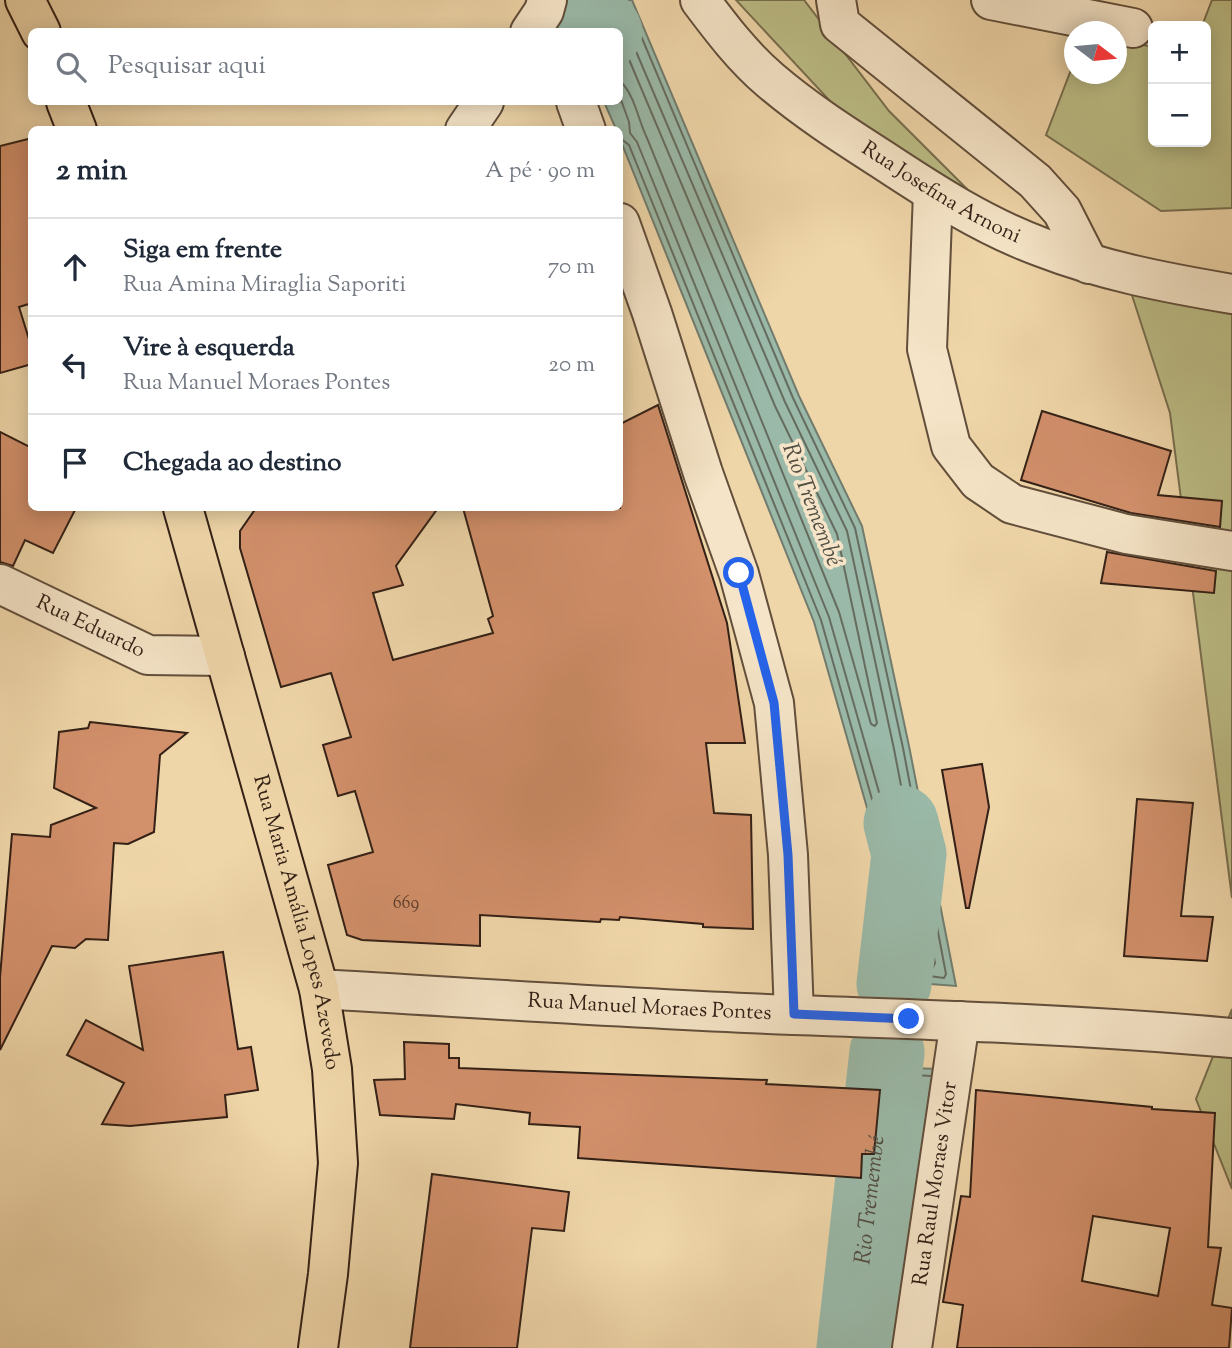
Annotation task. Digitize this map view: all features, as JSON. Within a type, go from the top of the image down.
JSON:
[{"type":"main road","points":[[24,0],[39,28]]},
{"type":"main road","points":[[67,105],[75,126]]},
{"type":"main road","name":"Rua Maria Amália Lopes Azevedo","points":[[184,511],[319,989],[332,1069],[338,1163],[318,1348]]},
{"type":"street","name":"Rua Josefina Arnoni","points":[[700,0],[734,43],[769,79],[830,125],[933,193],[989,225],[1039,247],[1089,264],[1161,282],[1232,294]]},
{"type":"street","points":[[835,0],[840,24],[1035,181],[1062,211],[1089,264]]},
{"type":"street","points":[[992,0],[1133,28]]},
{"type":"street","points":[[468,126],[482,105]]},
{"type":"street","points":[[577,105],[585,126]]},
{"type":"street","points":[[933,193],[927,349],[951,446],[978,481],[1012,504],[1024,508],[1126,534],[1232,551]]},
{"type":"street","points":[[623,232],[739,573],[774,703],[788,855],[794,1014]]},
{"type":"street","name":"Rua Eduardo","points":[[0,584],[148,655],[225,656]]},
{"type":"street","name":"Rua Manuel Moraes Pontes","points":[[319,989],[960,1021],[1232,1038]]},
{"type":"street","name":"Rua Raul Moraes Vitor","points":[[912,1348],[960,1021]]},
{"type":"green space","points":[[736,0],[804,0],[889,111],[968,190],[843,115]]},
{"type":"green space","points":[[1212,0],[1232,0],[1232,208],[1161,211],[1046,135],[1066,84],[1127,84],[1127,41],[1148,46],[1148,147],[1211,147],[1211,21],[1204,21]]},
{"type":"green space","points":[[1129,286],[1232,311],[1232,898],[1170,413]]},
{"type":"green space","points":[[1232,1009],[1232,1189],[1196,1099]]},
{"type":"water","points":[[599,0],[632,0],[799,396],[862,526],[956,986],[917,983],[814,622],[623,146],[623,126],[615,126],[605,105],[623,105],[623,28],[575,28],[570,17]]},
{"type":"water","points":[[905,1068],[943,1069],[898,1348],[861,1348]]},
{"type":"building","points":[[28,139],[28,304],[19,307],[28,336],[28,365],[0,373],[0,146]]},
{"type":"building","points":[[658,405],[727,623],[745,743],[706,743],[714,813],[751,815],[753,929],[703,927],[703,924],[620,917],[619,920],[601,919],[600,922],[480,915],[480,946],[362,940],[347,935],[328,865],[373,852],[355,791],[338,796],[323,745],[351,737],[331,673],[281,687],[240,548],[240,531],[254,511],[436,511],[396,566],[403,585],[373,593],[393,660],[493,633],[488,619],[493,616],[464,511],[623,511],[623,422]]},
{"type":"building","points":[[1042,411],[1171,451],[1158,495],[1222,501],[1220,527],[1131,513],[1021,480]]},
{"type":"building","points":[[0,432],[28,446],[28,511],[74,511],[53,553],[25,540],[13,566],[0,562]]},
{"type":"building","points":[[1107,552],[1216,571],[1214,593],[1101,583]]},
{"type":"building","points":[[90,722],[187,733],[160,755],[154,832],[128,844],[114,843],[108,940],[86,939],[75,948],[52,946],[0,1050],[0,977],[12,834],[50,837],[51,825],[96,808],[54,788],[59,732],[88,728]]},
{"type":"building","points":[[982,764],[989,807],[969,908],[966,908],[942,770]]},
{"type":"building","points":[[1137,799],[1193,803],[1181,916],[1213,917],[1207,961],[1124,956]]},
{"type":"building","points":[[223,952],[238,1049],[251,1047],[258,1090],[225,1095],[227,1117],[130,1126],[102,1124],[124,1083],[67,1055],[86,1020],[143,1050],[129,966]]},
{"type":"building","points":[[404,1042],[449,1044],[449,1058],[459,1058],[459,1068],[767,1080],[766,1084],[880,1090],[874,1154],[862,1154],[861,1178],[578,1158],[580,1127],[529,1124],[530,1113],[456,1104],[454,1119],[380,1115],[374,1080],[405,1079]]},
{"type":"building","points":[[976,1090],[1215,1113],[1208,1247],[1221,1248],[1212,1305],[1232,1308],[1229,1348],[957,1348],[963,1305],[943,1302],[961,1196],[970,1197]],"holes":[[[1093,1216],[1170,1228],[1158,1296],[1082,1281]]]},
{"type":"building","points":[[432,1174],[569,1192],[564,1231],[532,1228],[517,1348],[410,1348]]},
{"type":"waterway","name":"Rio Tremembé","points":[[581,1],[602,28]]},
{"type":"waterway","name":"Rio Tremembé","points":[[894,984],[909,854],[901,823]]},
{"type":"waterway","name":"Rio Tremembé","points":[[854,1348],[887,1052]]},
{"type":"route","points":[[739,573],[774,703],[788,855],[794,1014],[909,1019]]}]
